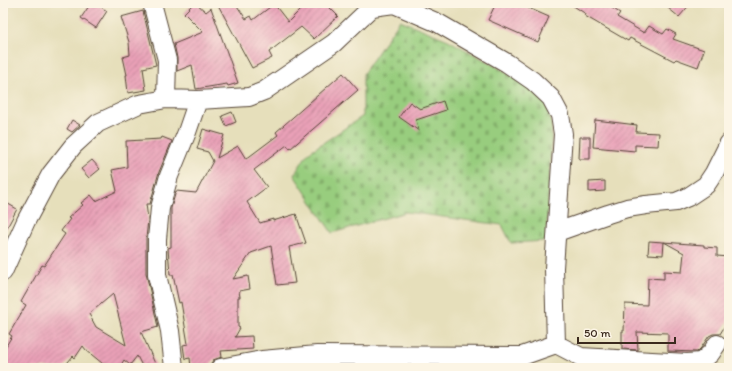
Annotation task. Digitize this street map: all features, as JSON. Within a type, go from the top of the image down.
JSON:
[{"type":"street","points":[[152,3],[167,60],[166,99]]},
{"type":"street","points":[[3,272],[7,251],[51,174],[73,146],[98,123],[139,104],[166,99],[198,100],[249,97],[264,91],[334,43],[374,5],[394,4],[438,23],[507,63],[533,81],[551,98],[560,115],[563,134],[554,268],[556,344]]},
{"type":"street","points":[[174,368],[170,332],[157,276],[157,239],[160,208],[167,182],[198,100]]},
{"type":"street","points":[[557,232],[627,208],[676,202],[688,197],[706,185],[714,173],[729,143]]},
{"type":"street","points":[[220,368],[262,360],[316,361],[522,356],[556,344]]},
{"type":"street","points":[[556,344],[583,363],[701,362],[717,344]]},
{"type":"green space","points":[[400,20],[448,40],[504,71],[533,88],[546,103],[552,124],[546,241],[511,243],[502,225],[406,212],[332,233],[294,175],[308,153],[363,116],[363,74]]},
{"type":"building","points":[[91,3],[95,3],[107,11],[96,28],[81,18]]},
{"type":"building","points":[[194,3],[206,12],[211,8],[238,83],[228,86],[227,84],[196,89],[192,65],[177,71],[177,58],[174,44],[203,32],[184,13]]},
{"type":"building","points":[[217,3],[235,3],[246,19],[251,16],[253,20],[274,4],[288,22],[307,3],[325,3],[338,16],[314,39],[301,27],[269,52],[272,58],[252,68]]},
{"type":"building","points":[[496,3],[517,3],[549,17],[538,42],[488,20]]},
{"type":"building","points":[[569,3],[604,3],[620,13],[617,17],[644,33],[649,26],[663,34],[667,29],[676,34],[673,39],[704,50],[698,67],[676,59],[674,61],[630,38],[628,41],[585,16],[586,14]]},
{"type":"building","points":[[662,3],[691,3],[679,17]]},
{"type":"building","points":[[143,11],[156,65],[143,68],[146,90],[128,93],[127,75],[123,57],[130,55],[129,42],[121,17]]},
{"type":"building","points":[[343,73],[358,90],[290,149],[287,145],[254,170],[267,187],[247,202],[260,223],[273,219],[273,221],[296,214],[306,243],[289,247],[295,283],[277,285],[271,246],[251,253],[233,279],[248,276],[250,289],[239,291],[238,327],[240,328],[235,337],[252,336],[253,349],[221,351],[222,357],[213,360],[210,366],[191,368],[190,358],[185,359],[183,345],[188,344],[181,302],[179,303],[173,275],[170,275],[168,248],[171,247],[171,208],[176,191],[196,193],[213,161],[208,152],[197,149],[203,129],[224,135],[217,158],[238,146],[246,159],[278,135],[276,132]]},
{"type":"building","points":[[443,101],[446,110],[416,120],[419,131],[399,117],[410,102],[420,109]]},
{"type":"building","points":[[232,112],[236,122],[226,126],[222,116]]},
{"type":"building","points":[[72,120],[80,125],[72,132],[67,129]]},
{"type":"building","points":[[595,120],[637,125],[636,132],[659,133],[658,146],[635,145],[635,151],[593,147]]},
{"type":"building","points":[[162,137],[172,141],[159,172],[150,204],[146,204],[148,219],[146,239],[146,273],[158,327],[141,332],[157,368],[143,368],[137,356],[130,365],[124,360],[119,368],[108,368],[83,346],[75,358],[73,356],[63,368],[3,368],[3,351],[12,336],[9,334],[26,305],[21,302],[42,265],[44,266],[65,234],[61,231],[70,219],[68,218],[83,205],[81,203],[91,195],[96,201],[117,191],[112,170],[127,167],[126,141],[161,139]],"holes":[[[113,294],[126,345],[96,327],[89,314]]]},
{"type":"building","points":[[580,137],[590,137],[590,159],[579,159]]},
{"type":"building","points":[[92,160],[100,169],[89,178],[81,169]]},
{"type":"building","points":[[605,181],[605,191],[589,192],[589,182]]},
{"type":"building","points":[[3,201],[17,209],[3,235]]},
{"type":"building","points":[[649,241],[664,242],[663,255],[648,254]]},
{"type":"building","points":[[664,242],[704,245],[704,247],[717,248],[717,256],[729,257],[729,319],[720,334],[713,334],[709,336],[697,352],[668,351],[668,333],[637,332],[638,350],[622,349],[625,304],[647,305],[648,278],[664,279],[664,271],[682,272],[684,253]]}]
